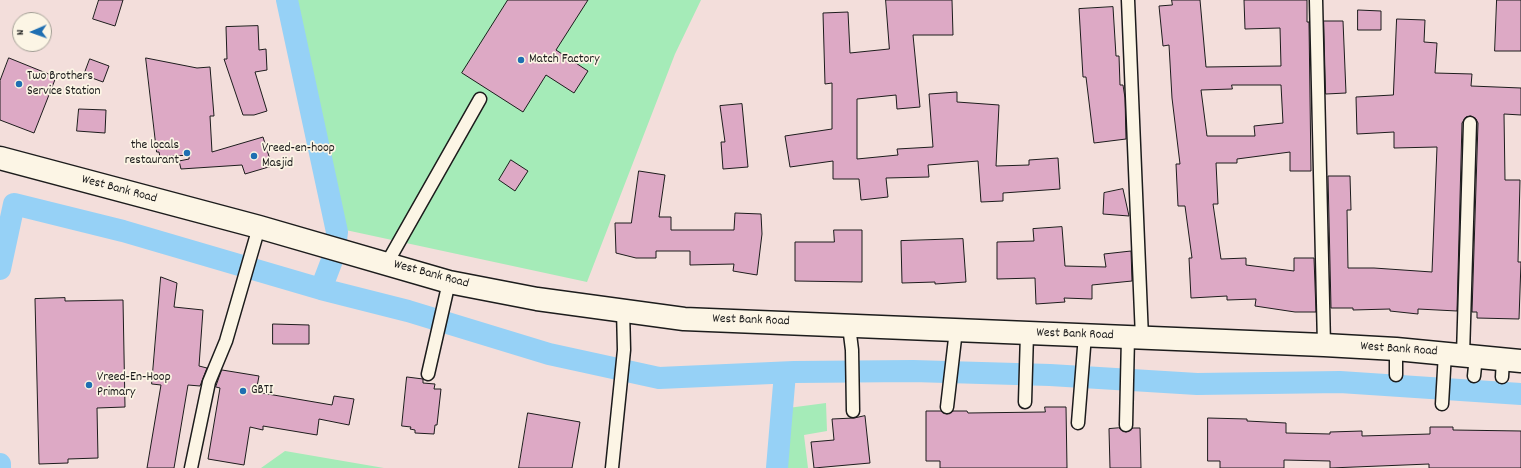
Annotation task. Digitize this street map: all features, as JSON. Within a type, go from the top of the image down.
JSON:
[{"type":"main road","name":"West Bank Road","points":[[0,158],[258,227],[449,282],[537,298],[684,318],[1027,333],[1084,344],[1135,337],[1396,349],[1509,366]]},
{"type":"lane","points":[[1126,425],[1126,359],[1135,337],[1128,0]]},
{"type":"lane","points":[[1316,0],[1324,345]]},
{"type":"lane","points":[[387,264],[480,99]]},
{"type":"lane","points":[[1442,404],[1444,376],[1465,360],[1470,123]]},
{"type":"lane","points":[[192,468],[210,382],[226,341],[258,227]]},
{"type":"lane","points":[[428,374],[449,282]]},
{"type":"lane","points":[[612,468],[624,350],[623,309]]},
{"type":"lane","points":[[849,326],[852,350],[853,411]]},
{"type":"lane","points":[[947,407],[956,330]]},
{"type":"lane","points":[[1025,402],[1027,333]]},
{"type":"lane","points":[[1078,423],[1084,344]]},
{"type":"lane","points":[[1396,349],[1396,375]]},
{"type":"green space","points":[[296,0],[701,0],[675,54],[587,282],[341,229]]},
{"type":"green space","points":[[826,403],[827,431],[804,435],[808,468],[785,468],[788,408]]},
{"type":"green space","points":[[285,451],[384,468],[261,468]]},
{"type":"building","points":[[99,0],[123,0],[115,26],[93,19]]},
{"type":"building","name":"Match Factory","points":[[508,0],[588,0],[556,50],[588,71],[574,93],[546,75],[523,112],[462,73]]},
{"type":"building","points":[[886,0],[952,0],[953,35],[913,35],[920,107],[897,109],[896,95],[857,99],[857,159],[898,155],[897,149],[933,147],[929,94],[957,92],[957,102],[999,105],[996,166],[1029,165],[1029,160],[1058,158],[1060,189],[1003,193],[1003,201],[981,202],[978,161],[928,165],[929,177],[886,178],[888,197],[861,200],[859,179],[833,179],[833,161],[790,167],[785,136],[832,129],[832,83],[825,84],[823,13],[848,12],[850,53],[889,49]]},
{"type":"building","points":[[1172,0],[1200,0],[1206,67],[1281,66],[1280,28],[1245,29],[1244,0],[1307,0],[1307,22],[1309,22],[1311,171],[1290,171],[1290,152],[1237,159],[1237,163],[1216,163],[1218,204],[1213,204],[1221,259],[1246,258],[1246,265],[1294,271],[1294,258],[1314,258],[1316,312],[1295,312],[1255,306],[1256,299],[1227,300],[1227,296],[1191,298],[1189,258],[1192,258],[1185,206],[1178,206],[1176,164],[1180,164],[1172,98],[1169,45],[1163,46],[1159,6],[1172,5]],"holes":[[[1232,85],[1281,85],[1283,123],[1254,126],[1255,136],[1207,136],[1201,90],[1232,89]]]},
{"type":"building","points":[[1497,0],[1521,0],[1521,51],[1495,51]]},
{"type":"building","points":[[1113,7],[1116,56],[1119,56],[1120,85],[1123,85],[1125,98],[1126,139],[1094,143],[1086,77],[1083,77],[1079,9]]},
{"type":"building","points":[[1358,10],[1381,11],[1381,30],[1358,30]]},
{"type":"building","points":[[1397,19],[1425,20],[1424,42],[1437,43],[1435,73],[1472,74],[1471,86],[1521,88],[1521,115],[1504,114],[1505,180],[1520,180],[1518,262],[1521,262],[1519,319],[1477,318],[1477,312],[1472,312],[1478,123],[1476,119],[1471,116],[1466,117],[1462,123],[1457,311],[1418,309],[1418,314],[1390,311],[1390,309],[1353,310],[1353,308],[1331,308],[1328,176],[1350,176],[1351,210],[1347,210],[1348,268],[1374,268],[1432,272],[1437,147],[1394,148],[1394,132],[1357,134],[1356,97],[1393,95]]},
{"type":"building","points":[[1324,21],[1343,21],[1346,93],[1326,94]]},
{"type":"building","points":[[258,26],[259,50],[266,49],[267,70],[255,72],[267,111],[254,115],[243,115],[224,59],[227,59],[226,27]]},
{"type":"building","points":[[9,58],[56,77],[34,133],[0,120],[0,81]]},
{"type":"building","points":[[146,58],[197,68],[210,67],[214,116],[210,116],[212,152],[263,137],[272,166],[245,174],[242,165],[181,169],[179,161],[189,159],[189,155],[160,157],[159,152],[157,152]]},
{"type":"building","points":[[90,59],[109,66],[103,82],[84,75]]},
{"type":"building","points":[[742,104],[748,167],[723,169],[721,142],[725,142],[720,106]]},
{"type":"building","points":[[79,109],[106,110],[105,133],[77,131]]},
{"type":"building","points":[[511,160],[528,171],[515,191],[499,180]]},
{"type":"building","points":[[639,171],[665,175],[659,217],[671,217],[671,230],[734,230],[735,213],[761,214],[762,234],[757,275],[733,271],[734,264],[690,265],[690,251],[656,251],[656,258],[636,258],[616,253],[615,223],[631,223]]},
{"type":"building","points":[[1123,189],[1129,216],[1103,214],[1104,193]]},
{"type":"building","points":[[1062,227],[1065,266],[1106,267],[1104,254],[1131,251],[1132,281],[1092,285],[1092,299],[1064,298],[1065,302],[1036,304],[1035,278],[997,279],[997,242],[1034,241],[1033,229]]},
{"type":"building","points":[[834,230],[862,230],[862,282],[795,281],[795,242],[834,242]]},
{"type":"building","points":[[963,239],[966,282],[935,284],[935,282],[902,283],[901,241]]},
{"type":"building","points":[[161,277],[177,283],[174,307],[203,310],[199,366],[207,368],[200,386],[188,385],[174,468],[147,468],[161,385],[152,384]]},
{"type":"building","points":[[65,298],[65,301],[123,300],[125,407],[97,408],[98,458],[68,459],[68,463],[39,464],[35,299]]},
{"type":"building","points":[[273,324],[309,325],[309,344],[273,344]]},
{"type":"building","points":[[222,370],[259,376],[256,392],[332,405],[334,396],[354,399],[349,425],[319,419],[317,435],[263,426],[263,430],[250,427],[244,465],[208,459],[220,388],[216,387]]},
{"type":"building","points":[[407,377],[423,379],[423,383],[435,384],[434,389],[441,389],[437,425],[435,425],[434,434],[415,433],[415,430],[410,429],[411,427],[402,426]]},
{"type":"building","points":[[1045,407],[1066,407],[1067,468],[940,468],[940,461],[926,461],[926,411],[941,411],[947,414],[953,411],[967,411],[968,413],[1045,412]]},
{"type":"building","points":[[528,413],[580,422],[572,468],[519,468]]},
{"type":"building","points":[[865,416],[870,463],[814,468],[811,442],[834,440],[832,419]]},
{"type":"building","points":[[1208,418],[1247,419],[1247,421],[1286,423],[1286,433],[1330,434],[1330,432],[1362,431],[1362,436],[1430,434],[1430,427],[1453,427],[1453,430],[1521,431],[1521,468],[1429,468],[1429,464],[1330,468],[1330,461],[1284,460],[1284,468],[1220,468],[1220,461],[1208,461]]},
{"type":"building","points":[[1119,428],[1126,432],[1133,428],[1140,428],[1141,468],[1110,468],[1109,429]]},
{"type":"waterway","points":[[287,0],[337,232],[334,255],[321,289]]},
{"type":"waterway","points":[[0,269],[14,204],[123,231],[321,289],[408,311],[549,354],[659,378],[794,372],[913,371],[1050,375],[1197,384],[1340,382],[1521,394]]},
{"type":"waterway","points":[[777,468],[785,373]]},
{"type":"place","name":"Match Factory","points":[[521,60]]},
{"type":"place","name":"Two Brothers Service Station","points":[[19,84]]},
{"type":"place","name":"the locals restaurant","points":[[187,153]]},
{"type":"place","name":"Vreed-en-hoop Masjid","points":[[254,156]]},
{"type":"place","name":"Vreed-En-Hoop Primary","points":[[89,385]]},
{"type":"place","name":"GBTI","points":[[243,391]]}]
